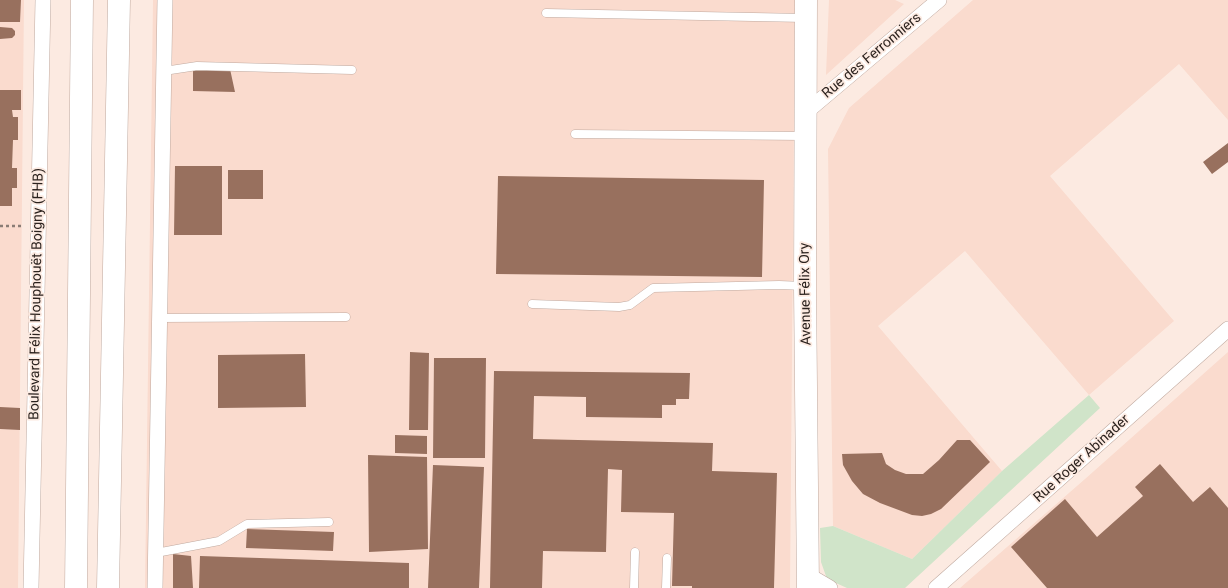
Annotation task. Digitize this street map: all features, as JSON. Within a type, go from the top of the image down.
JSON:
[{"type":"main road","points":[[76,588],[82,0]]},
{"type":"main road","points":[[108,588],[119,0]]},
{"type":"main road","name":"Avenue Félix Ory","points":[[806,9],[805,286],[808,581]]},
{"type":"street","name":"Boulevard Félix Houphouët Boigny (FHB)","points":[[31,588],[42,0]]},
{"type":"street","points":[[155,588],[165,0]]},
{"type":"street","name":"Rue des Ferronniers","points":[[805,113],[939,0]]},
{"type":"street","name":"Rue Roger Abinader","points":[[936,588],[1228,329]]},
{"type":"street","points":[[808,581],[830,588]]},
{"type":"lane","points":[[546,13],[806,9]]},
{"type":"lane","points":[[164,71],[197,66],[352,70]]},
{"type":"lane","points":[[575,134],[805,136]]},
{"type":"lane","points":[[532,304],[619,308],[630,305],[653,288],[779,284],[805,286]]},
{"type":"lane","points":[[160,318],[346,317]]},
{"type":"lane","points":[[156,553],[219,541],[247,524],[329,522]]},
{"type":"lane","points":[[634,588],[635,552]]},
{"type":"lane","points":[[666,588],[667,558]]},
{"type":"path","points":[[0,226],[38,226]]},
{"type":"shaded area","points":[[0,0],[24,0],[18,588],[0,588]]},
{"type":"shaded area","points":[[153,0],[795,0],[790,588],[145,588]]},
{"type":"shaded area","points":[[829,0],[895,0],[904,4],[826,75]]},
{"type":"shaded area","points":[[973,0],[1228,0],[1228,120],[1179,64],[1050,176],[1174,321],[1089,395],[965,251],[878,326],[1002,471],[912,559],[833,526],[828,149],[849,108]]},
{"type":"shaded area","points":[[1228,352],[1228,588],[960,588],[1085,479]]},
{"type":"green space","points":[[1089,395],[1100,408],[905,588],[847,588],[827,579],[821,562],[820,528],[833,526],[912,559],[1002,471]]},
{"type":"building","points":[[0,0],[21,0],[20,22],[0,22]]},
{"type":"building","points":[[0,27],[12,28],[15,31],[15,35],[12,38],[0,39]]},
{"type":"building","points":[[193,69],[230,69],[235,92],[193,91]]},
{"type":"building","points":[[0,90],[21,90],[21,110],[12,110],[13,117],[18,117],[18,140],[13,140],[12,168],[17,168],[17,188],[12,188],[12,206],[0,206]]},
{"type":"building","points":[[1228,143],[1228,162],[1212,174],[1203,162]]},
{"type":"building","points":[[175,166],[222,166],[222,235],[174,235]]},
{"type":"building","points":[[228,170],[263,170],[263,199],[228,199]]},
{"type":"building","points":[[498,176],[764,180],[762,277],[496,274]]},
{"type":"building","points":[[410,352],[429,353],[428,430],[409,430]]},
{"type":"building","points":[[305,354],[306,407],[218,408],[218,355]]},
{"type":"building","points":[[434,358],[486,358],[485,458],[433,458]]},
{"type":"building","points":[[494,371],[690,373],[689,399],[676,399],[676,405],[662,405],[662,418],[586,417],[586,397],[534,396],[533,439],[713,443],[712,471],[777,473],[774,588],[692,588],[692,586],[672,586],[674,513],[621,512],[622,470],[608,469],[606,552],[543,551],[542,588],[490,588]]},
{"type":"building","points":[[0,407],[20,408],[20,430],[0,429]]},
{"type":"building","points":[[395,435],[427,436],[427,454],[395,453]]},
{"type":"building","points":[[957,440],[970,440],[990,462],[941,509],[931,514],[922,516],[912,515],[880,503],[863,494],[852,481],[843,465],[842,454],[882,453],[886,464],[895,470],[906,474],[923,474],[939,460]]},
{"type":"building","points":[[368,455],[427,457],[428,549],[369,552]]},
{"type":"building","points":[[1160,464],[1193,502],[1210,487],[1228,508],[1228,588],[1047,588],[1011,547],[1065,499],[1097,537],[1143,496],[1135,487]]},
{"type":"building","points":[[433,465],[484,467],[479,588],[428,588]]},
{"type":"building","points":[[247,529],[334,532],[333,551],[246,548]]},
{"type":"building","points":[[173,554],[191,556],[193,588],[173,588]]},
{"type":"building","points":[[200,556],[409,563],[409,588],[199,588]]}]
